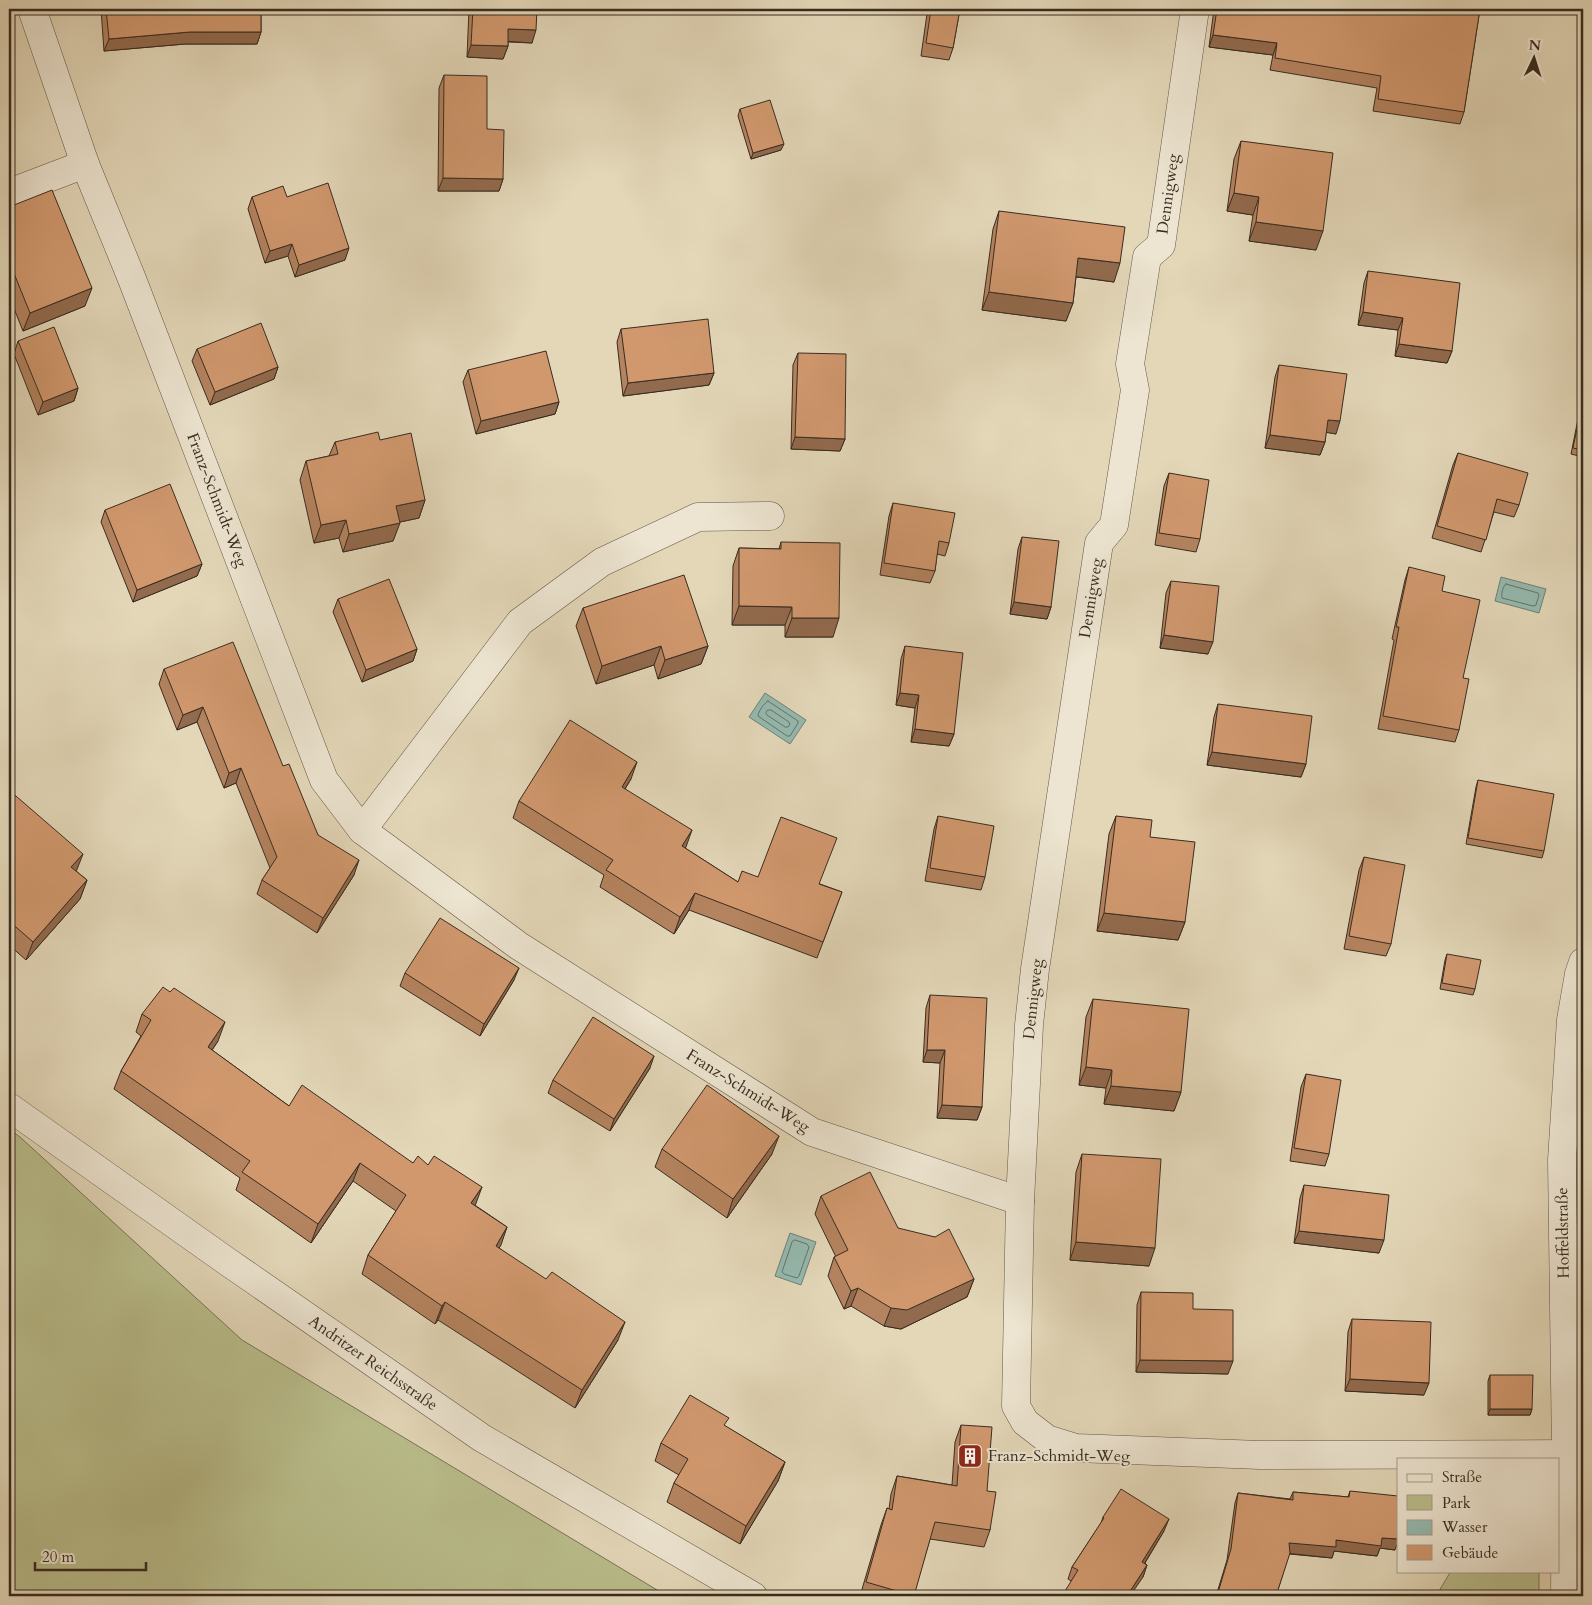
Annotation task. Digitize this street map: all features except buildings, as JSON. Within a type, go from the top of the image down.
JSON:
[{"type":"street","name":"Franz-Schmidt-Weg","points":[[32,9],[85,164],[132,279],[324,780],[362,830],[519,946],[812,1132],[1020,1201]]},
{"type":"street","name":"Dennigweg","points":[[1020,1201],[1035,969],[1099,543],[1114,525],[1135,390],[1130,364],[1147,257],[1161,245],[1195,9]]},
{"type":"street","points":[[9,193],[85,164]]},
{"type":"street","points":[[362,830],[520,622],[602,562],[698,518],[770,516]]},
{"type":"street","name":"Hoffeldstraße","points":[[1565,1596],[1566,1454],[1562,1160],[1576,1060],[1571,1020],[1583,962]]},
{"type":"street","name":"Andritzer Reichsstraße","points":[[9,1107],[224,1260],[482,1438],[753,1596]]},
{"type":"street","points":[[1020,1201],[1016,1406],[1025,1422],[1047,1439],[1076,1448],[1260,1455],[1566,1454]]},
{"type":"green space","points":[[9,1129],[242,1340],[667,1596],[9,1596]]},
{"type":"green space","points":[[1450,1572],[1539,1572],[1539,1596],[1436,1596]]},
{"type":"water","points":[[1501,577],[1546,589],[1539,613],[1495,601]]},
{"type":"water","points":[[765,693],[806,720],[790,744],[749,717]]},
{"type":"water","points":[[790,1233],[816,1242],[801,1285],[775,1276]]},
{"type":"place","name":"Franz-Schmidt-Weg","points":[[970,1456]]}]
